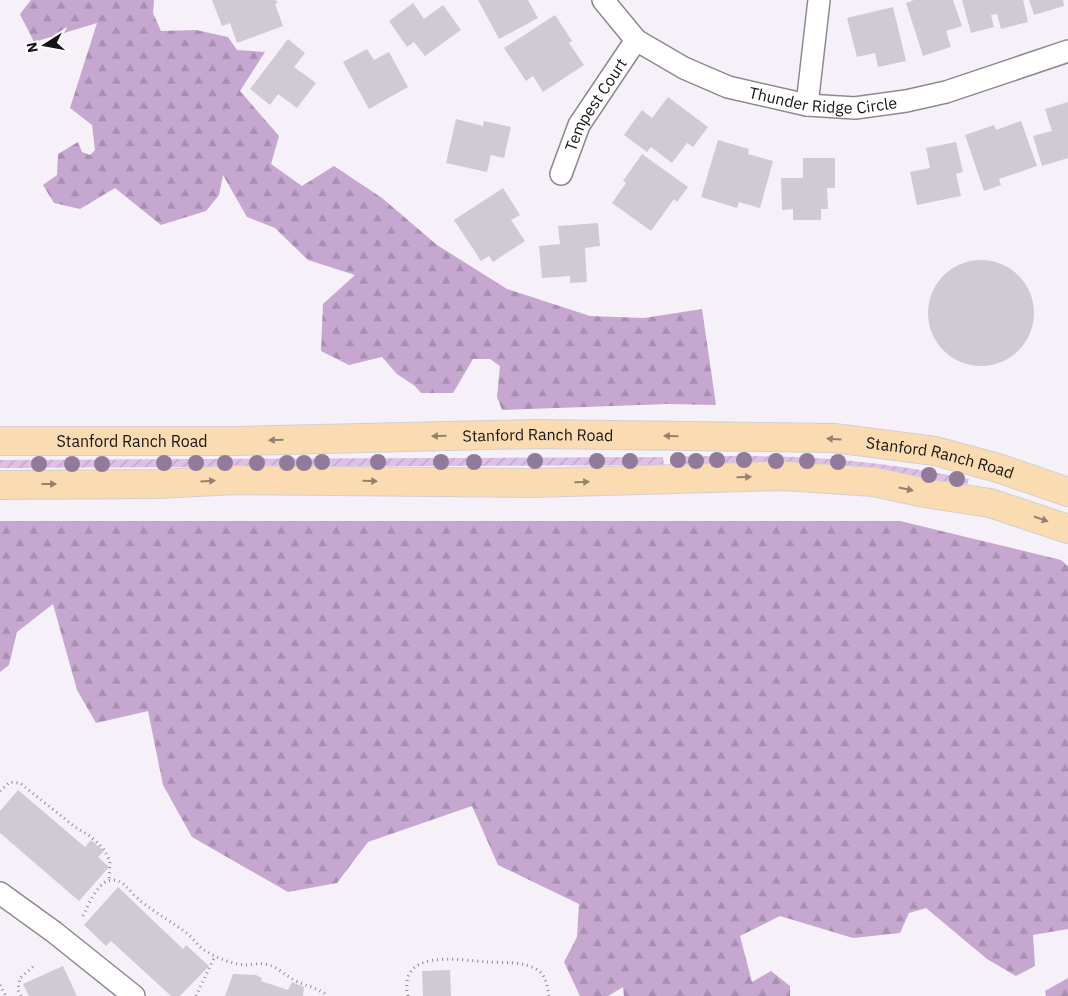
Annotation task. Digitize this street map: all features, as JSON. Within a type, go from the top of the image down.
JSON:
[{"type":"main road","name":"Stanford Ranch Road","points":[[0,441],[248,440],[535,434],[834,438],[935,451],[998,468],[1068,492]]},
{"type":"main road","name":"Stanford Ranch Road","points":[[0,485],[159,484],[236,480],[533,483],[784,476],[874,482],[925,493],[990,503],[1068,529]]},
{"type":"street","name":"Thunder Ridge Circle","points":[[603,0],[636,40],[684,68],[728,87],[807,105],[856,108],[906,101],[946,92],[1068,51]]},
{"type":"street","points":[[807,105],[819,0]]},
{"type":"street","name":"Tempest Court","points":[[561,174],[579,125],[636,40]]},
{"type":"street","points":[[0,893],[54,932],[134,996]]},
{"type":"path","points":[[0,791],[10,782],[20,783],[103,848],[110,861],[109,880],[95,893],[83,916]]},
{"type":"path","points":[[109,880],[124,883],[134,895],[190,936],[204,950],[215,956],[238,964],[273,966],[290,978],[322,990],[328,996]]},
{"type":"path","points":[[196,996],[215,956]]},
{"type":"path","points":[[408,996],[407,984],[409,976],[416,966],[435,960],[456,958],[504,962],[536,968],[545,978],[549,996]]},
{"type":"path","points":[[21,996],[18,990],[20,978],[35,965]]},
{"type":"path","points":[[0,985],[6,996]]},
{"type":"green space","points":[[31,0],[154,0],[153,13],[161,31],[196,30],[228,37],[237,50],[265,52],[240,91],[279,136],[271,164],[302,186],[334,166],[382,198],[437,245],[507,289],[590,316],[644,318],[702,309],[716,405],[668,404],[502,410],[497,397],[500,366],[490,359],[473,359],[453,393],[421,393],[415,386],[397,374],[382,357],[349,365],[321,351],[323,304],[355,275],[308,260],[275,228],[247,217],[223,175],[219,195],[206,211],[161,225],[115,188],[80,209],[54,203],[43,185],[57,175],[58,154],[78,142],[82,152],[90,155],[95,150],[92,125],[70,108],[97,23],[34,42],[20,14]]},
{"type":"green space","points":[[0,521],[900,521],[1061,560],[1068,566],[1068,929],[1033,935],[1035,966],[1016,976],[987,959],[926,908],[909,913],[900,933],[853,938],[780,916],[740,936],[752,982],[771,971],[790,986],[790,996],[624,996],[623,987],[608,996],[580,996],[564,962],[577,937],[579,904],[498,865],[472,806],[368,842],[337,883],[288,892],[192,837],[163,785],[148,711],[96,723],[77,690],[53,604],[17,632],[9,665],[0,672]]},
{"type":"green space","points":[[1068,978],[1068,996],[1046,996],[1045,991]]},
{"type":"shaded area","points":[[670,456],[814,458],[903,467],[969,479],[967,484],[880,471],[753,464],[670,464]]},
{"type":"shaded area","points":[[663,457],[664,465],[0,468],[0,460]]},
{"type":"building","points":[[212,0],[276,0],[278,3],[275,4],[283,26],[237,43],[230,23],[222,26]]},
{"type":"building","points":[[478,0],[528,0],[538,18],[499,39]]},
{"type":"building","points":[[914,0],[953,0],[962,26],[946,31],[951,47],[923,56],[906,3]]},
{"type":"building","points":[[962,0],[1023,0],[1028,22],[1001,29],[997,14],[991,15],[994,27],[971,33]]},
{"type":"building","points":[[1029,0],[1063,0],[1064,6],[1034,15]]},
{"type":"building","points":[[413,3],[424,19],[443,5],[461,30],[425,56],[414,42],[407,47],[389,21]]},
{"type":"building","points":[[893,7],[906,61],[878,67],[875,53],[857,57],[847,18]]},
{"type":"building","points":[[555,15],[572,41],[569,43],[584,65],[543,92],[533,76],[526,81],[504,48]]},
{"type":"building","points":[[288,39],[305,53],[294,67],[316,83],[297,108],[278,94],[270,105],[250,89]]},
{"type":"building","points":[[367,49],[374,60],[389,52],[408,87],[369,109],[343,62]]},
{"type":"building","points":[[668,97],[708,127],[693,147],[687,143],[672,163],[651,147],[647,152],[624,135],[642,110],[652,118]]},
{"type":"building","points":[[1068,102],[1068,158],[1042,166],[1033,136],[1052,131],[1045,109]]},
{"type":"building","points":[[456,119],[483,126],[484,121],[511,127],[504,158],[491,155],[487,172],[446,163]]},
{"type":"building","points":[[1021,121],[1037,166],[999,179],[1001,185],[984,191],[965,135],[994,125],[996,130]]},
{"type":"building","points":[[718,140],[749,149],[748,154],[773,161],[760,208],[739,202],[737,208],[701,197]]},
{"type":"building","points":[[956,142],[963,172],[956,174],[961,196],[917,205],[910,172],[930,168],[926,148]]},
{"type":"building","points":[[642,154],[688,187],[677,202],[674,199],[651,231],[612,203],[626,183],[623,181]]},
{"type":"building","points":[[803,158],[835,158],[835,188],[827,188],[828,209],[821,209],[821,220],[793,220],[793,209],[782,210],[781,178],[803,178]]},
{"type":"building","points":[[503,188],[520,215],[511,220],[525,241],[493,262],[489,256],[481,261],[454,220]]},
{"type":"building","points":[[598,223],[600,246],[585,248],[587,282],[570,283],[570,276],[542,278],[539,246],[560,244],[558,226]]},
{"type":"building","points":[[981,260],[1001,264],[1019,275],[1030,293],[1034,313],[1030,333],[1019,351],[1001,362],[981,366],[961,362],[943,351],[932,333],[928,313],[932,293],[943,275],[961,264]]},
{"type":"building","points":[[18,790],[85,847],[91,840],[104,851],[98,857],[109,867],[79,901],[0,833],[0,811]]},
{"type":"building","points":[[118,887],[183,949],[186,945],[209,966],[180,996],[171,996],[111,941],[106,946],[84,925]]},
{"type":"building","points":[[63,966],[77,996],[29,996],[23,984]]},
{"type":"building","points":[[450,970],[451,996],[423,996],[422,971]]},
{"type":"building","points":[[233,974],[256,975],[262,978],[261,981],[288,990],[292,982],[304,987],[303,996],[225,996]]}]
